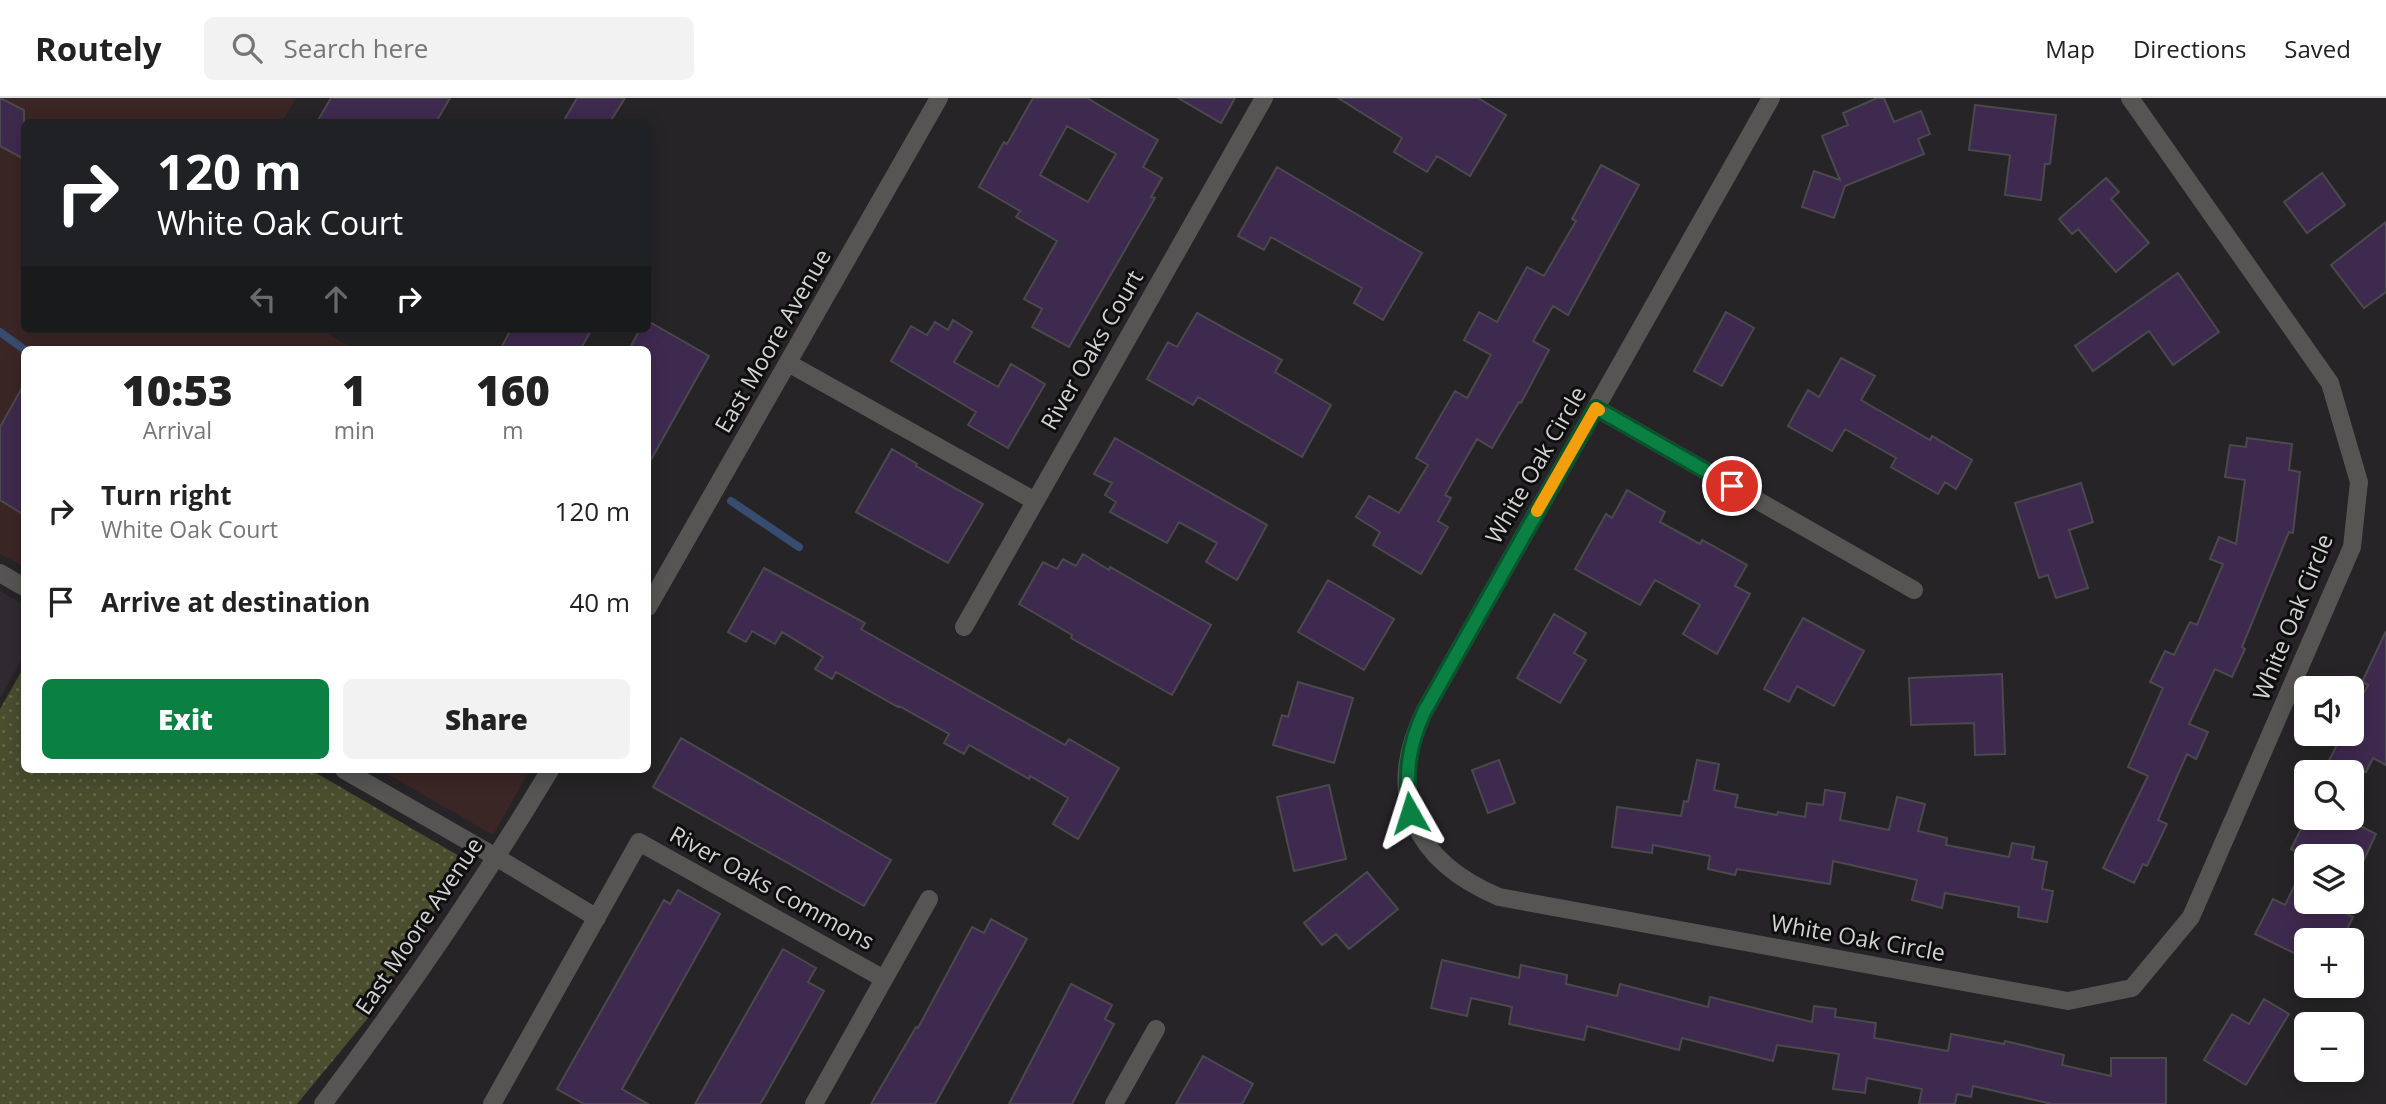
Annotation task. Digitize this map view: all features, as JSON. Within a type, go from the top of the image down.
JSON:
[{"type":"street","name":"East Moore Avenue","points":[[651,602],[939,98]]},
{"type":"street","name":"River Oaks Court","points":[[964,627],[1264,98]]},
{"type":"street","name":"White Oak Circle","points":[[1771,98],[1424,712],[1413,734],[1408,758],[1406,787],[1410,813],[1422,839],[1435,857],[1474,886],[1499,897],[2068,1001],[2132,988],[2192,917],[2352,547],[2359,482],[2330,383],[2130,98]]},
{"type":"street","points":[[788,363],[1035,501]]},
{"type":"street","points":[[1596,408],[1913,590]]},
{"type":"street","points":[[0,573],[21,585]]},
{"type":"street","points":[[349,773],[597,918]]},
{"type":"street","name":"East Moore Avenue","points":[[323,1104],[375,1034],[496,857],[548,773]]},
{"type":"street","name":"River Oaks Commons","points":[[492,1104],[639,842],[884,979]]},
{"type":"street","name":"River Oaks Commons","points":[[814,1104],[929,900]]},
{"type":"street","points":[[1114,1104],[1156,1029]]},
{"type":"shaded area","points":[[0,98],[296,98],[284,119],[21,119],[21,333],[327,333],[349,346],[21,346],[21,565],[0,554]]},
{"type":"shaded area","points":[[0,591],[21,603],[21,661],[0,698]]},
{"type":"shaded area","points":[[385,773],[528,773],[493,835]]},
{"type":"green space","points":[[21,672],[21,773],[316,773],[466,860],[368,1018],[297,1104],[0,1104],[0,709]]},
{"type":"building","points":[[0,98],[24,110],[24,119],[21,119],[21,157],[0,146]]},
{"type":"building","points":[[331,98],[450,98],[438,119],[319,119]]},
{"type":"building","points":[[577,98],[625,98],[612,119],[565,119]]},
{"type":"building","points":[[1033,98],[1087,98],[1158,140],[1143,167],[1162,178],[1151,197],[1155,198],[1069,347],[1032,327],[1042,309],[1024,299],[1057,241],[1016,217],[1020,211],[979,187],[1004,142],[1007,144]],"holes":[[[1067,126],[1116,154],[1088,202],[1040,175]]]},
{"type":"building","points":[[1178,98],[1235,98],[1221,123]]},
{"type":"building","points":[[1338,98],[1478,98],[1506,115],[1470,176],[1437,156],[1427,172],[1394,152],[1402,138]]},
{"type":"building","points":[[1877,98],[1884,98],[1894,122],[1921,111],[1930,134],[1918,139],[1924,154],[1845,186],[1834,218],[1802,207],[1814,171],[1840,180],[1822,136],[1848,125],[1843,113]]},
{"type":"building","points":[[1975,105],[2056,115],[2050,164],[2045,164],[2041,200],[2005,195],[2010,155],[1969,150]]},
{"type":"building","points":[[1601,165],[1639,185],[1568,315],[1553,306],[1533,341],[1549,350],[1521,403],[1519,402],[1492,448],[1477,439],[1445,495],[1451,498],[1438,521],[1448,527],[1421,574],[1373,545],[1380,532],[1356,517],[1369,496],[1399,513],[1428,465],[1416,458],[1455,391],[1467,398],[1491,355],[1464,340],[1479,312],[1497,322],[1527,267],[1544,276],[1576,221],[1572,219]]},
{"type":"building","points":[[1277,167],[1422,253],[1383,320],[1354,303],[1362,288],[1271,237],[1264,250],[1238,236]]},
{"type":"building","points":[[2322,173],[2345,205],[2307,233],[2284,202]]},
{"type":"building","points":[[2106,178],[2119,192],[2111,199],[2149,243],[2116,272],[2078,229],[2072,234],[2059,219]]},
{"type":"building","points":[[2386,222],[2386,292],[2364,308],[2331,265]]},
{"type":"building","points":[[2178,273],[2219,332],[2173,365],[2149,331],[2093,371],[2075,346]]},
{"type":"building","points":[[1726,312],[1754,328],[1722,386],[1694,371]]},
{"type":"building","points":[[1197,313],[1282,360],[1275,372],[1331,405],[1302,457],[1198,397],[1193,405],[1147,379],[1168,342],[1177,347]]},
{"type":"building","points":[[953,320],[972,332],[954,362],[998,387],[1011,364],[1045,384],[1008,448],[968,425],[976,412],[891,361],[911,326],[927,335],[935,322],[948,330]]},
{"type":"building","points":[[651,323],[709,356],[651,460],[651,346],[631,346],[638,333],[651,333]]},
{"type":"building","points":[[509,333],[590,333],[582,346],[502,346]]},
{"type":"building","points":[[1841,358],[1875,376],[1861,400],[1930,440],[1932,436],[1972,460],[1956,489],[1945,482],[1938,494],[1891,467],[1896,458],[1845,429],[1832,451],[1788,426],[1808,390],[1819,397]]},
{"type":"building","points":[[21,389],[21,513],[0,500],[0,427]]},
{"type":"building","points":[[1115,438],[1267,525],[1237,580],[1206,562],[1217,543],[1179,522],[1167,543],[1110,512],[1116,502],[1105,495],[1112,483],[1094,474]]},
{"type":"building","points":[[2247,438],[2292,444],[2289,470],[2300,472],[2293,533],[2289,532],[2232,677],[2215,669],[2189,724],[2208,732],[2196,759],[2187,754],[2158,820],[2167,824],[2147,866],[2143,864],[2134,883],[2103,868],[2148,776],[2128,767],[2163,688],[2150,682],[2165,651],[2174,655],[2190,622],[2197,625],[2223,564],[2210,559],[2219,537],[2236,544],[2245,480],[2225,477],[2230,445],[2246,447]]},
{"type":"building","points":[[892,449],[917,464],[916,466],[983,504],[948,563],[856,512]]},
{"type":"building","points":[[2081,483],[2093,522],[2069,530],[2088,588],[2056,598],[2048,575],[2039,578],[2015,503]]},
{"type":"building","points":[[1627,490],[1665,512],[1660,522],[1700,544],[1702,540],[1747,565],[1735,586],[1750,594],[1717,654],[1683,634],[1700,605],[1655,580],[1640,605],[1575,569],[1606,514],[1612,518]]},
{"type":"building","points":[[1083,554],[1211,625],[1172,695],[1071,638],[1072,635],[1019,604],[1043,562],[1057,569],[1063,559],[1076,566]]},
{"type":"building","points":[[764,568],[865,623],[861,629],[1065,745],[1069,739],[1119,768],[1078,839],[1053,824],[1068,798],[969,745],[964,754],[944,743],[949,734],[836,672],[832,679],[815,669],[823,657],[782,632],[775,644],[752,631],[746,642],[728,632]]},
{"type":"building","points":[[1328,580],[1394,619],[1364,670],[1298,632]]},
{"type":"building","points":[[1554,614],[1586,633],[1574,653],[1586,660],[1560,703],[1517,678]]},
{"type":"building","points":[[1803,618],[1864,651],[1834,706],[1797,686],[1789,702],[1764,689]]},
{"type":"building","points":[[2386,631],[2386,765],[2373,758],[2366,772],[2364,760],[2329,760],[2336,746],[2364,746],[2364,693],[2368,685],[2364,683]]},
{"type":"building","points":[[2002,674],[2005,754],[1975,755],[1974,723],[1911,725],[1909,678]]},
{"type":"building","points":[[1298,682],[1353,698],[1334,763],[1273,745],[1282,715],[1288,717]]},
{"type":"building","points":[[681,738],[891,860],[864,906],[653,787]]},
{"type":"building","points":[[1499,760],[1515,803],[1488,813],[1472,770]]},
{"type":"building","points":[[1697,760],[1719,764],[1714,790],[1738,795],[1735,807],[1805,817],[1807,803],[1823,805],[1825,790],[1845,793],[1840,820],[1889,830],[1897,797],[1925,804],[1918,831],[1947,838],[1946,845],[2009,857],[2012,843],[2034,847],[2032,859],[2047,862],[2042,889],[2053,891],[2047,922],[2018,917],[2019,907],[1945,893],[1942,908],[1912,900],[1917,880],[1833,861],[1830,884],[1737,869],[1735,875],[1708,869],[1710,856],[1653,845],[1652,853],[1612,847],[1617,807],[1681,816],[1684,801],[1688,802]]},
{"type":"building","points":[[1329,785],[1346,859],[1294,871],[1277,797]]},
{"type":"building","points":[[2364,828],[2376,834],[2364,860],[2364,844],[2294,844],[2294,850],[2291,849],[2300,830],[2364,830]]},
{"type":"building","points":[[1367,872],[1398,909],[1349,949],[1336,934],[1322,945],[1304,923]]},
{"type":"building","points":[[2294,887],[2294,914],[2347,914],[2353,917],[2348,928],[2294,928],[2294,953],[2255,934],[2273,899],[2285,905]]},
{"type":"building","points":[[678,890],[720,914],[622,1089],[648,1104],[584,1104],[557,1089],[664,900],[670,904]]},
{"type":"building","points":[[991,919],[1027,939],[935,1104],[871,1104],[916,1027],[918,1028],[972,927],[984,933]]},
{"type":"building","points":[[783,949],[816,968],[808,982],[824,991],[765,1096],[760,1104],[695,1104]]},
{"type":"building","points":[[1442,960],[1519,978],[1521,965],[1567,975],[1566,984],[1617,996],[1620,984],[1708,1007],[1710,997],[1812,1022],[1814,1006],[1836,1009],[1835,1017],[1876,1023],[1874,1038],[1948,1051],[1951,1034],[2004,1044],[2005,1041],[2064,1055],[2062,1065],[2111,1076],[2111,1058],[2166,1058],[2166,1104],[2052,1104],[1973,1086],[1971,1097],[1957,1094],[1955,1104],[1919,1104],[1922,1089],[1867,1078],[1865,1093],[1833,1089],[1839,1054],[1777,1045],[1773,1061],[1682,1038],[1679,1050],[1587,1026],[1584,1040],[1509,1024],[1512,1007],[1471,998],[1467,1016],[1431,1008]]},
{"type":"building","points":[[1071,984],[1112,1005],[1105,1019],[1114,1024],[1072,1104],[1009,1104]]},
{"type":"building","points":[[2264,999],[2289,1014],[2246,1085],[2204,1060],[2232,1014],[2249,1024]]},
{"type":"building","points":[[1203,1056],[1253,1084],[1242,1104],[1176,1104]]},
{"type":"waterway","points":[[0,332],[21,347]]},
{"type":"waterway","points":[[731,501],[799,547]]},
{"type":"slow traffic","points":[[1537,511],[1596,408],[1599,410]]},
{"type":"route","points":[[1410,813],[1406,787],[1413,734],[1596,408],[1732,486]]}]
